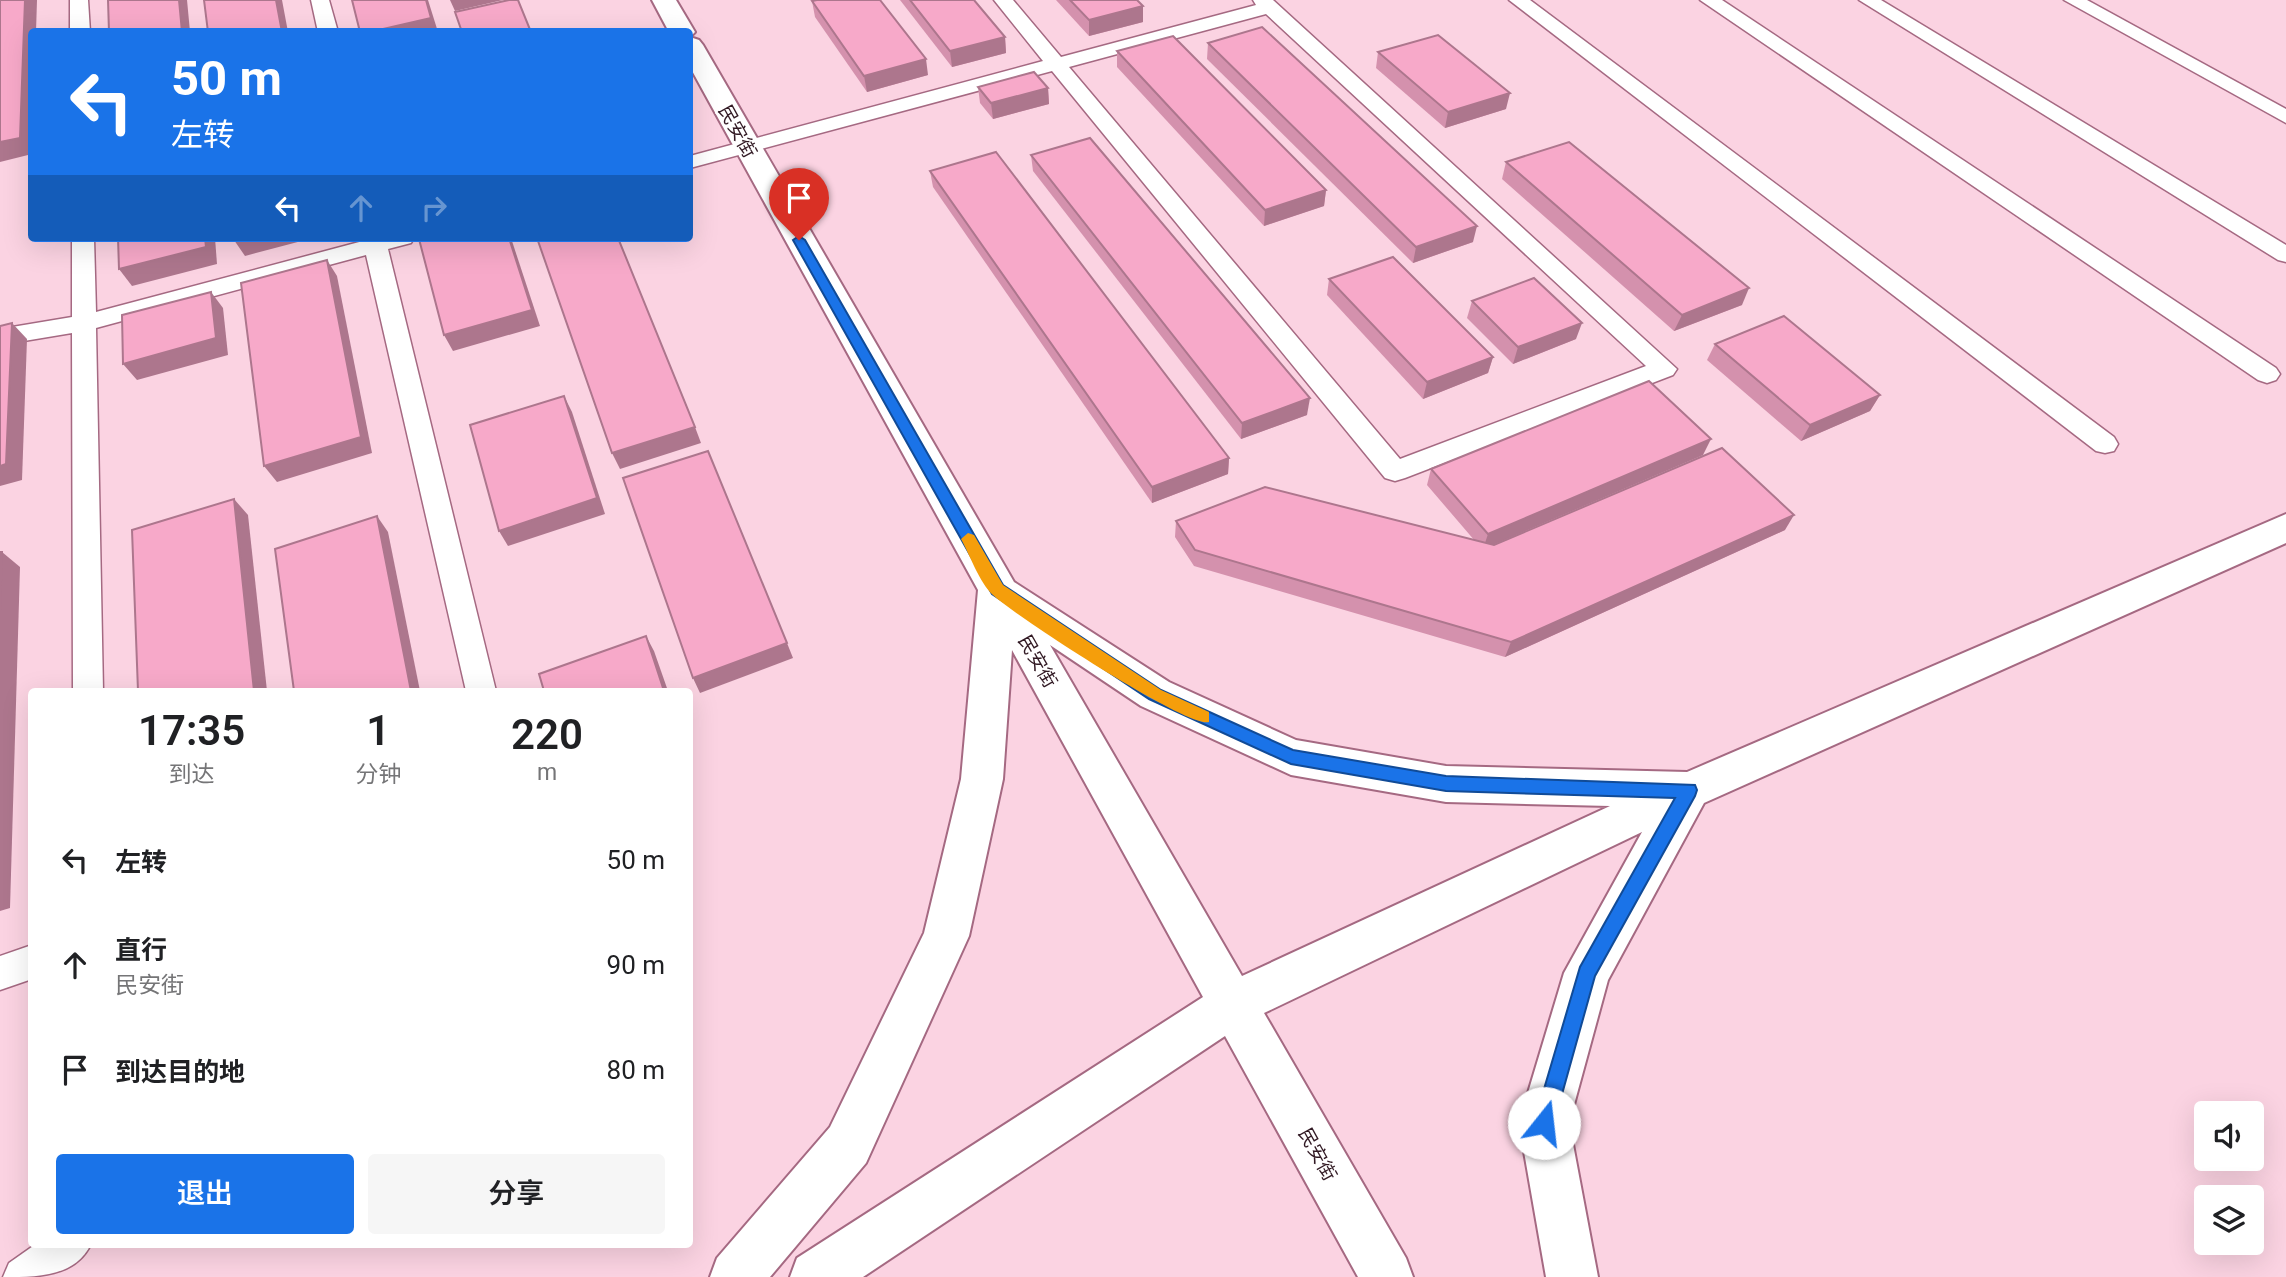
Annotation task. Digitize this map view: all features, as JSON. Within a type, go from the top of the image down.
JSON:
[{"type":"street","points":[[664,0],[680,28]]},
{"type":"street","name":"民安街","points":[[693,50],[1387,1277]]},
{"type":"street","points":[[816,1277],[1233,1004],[1689,790],[2286,528]]},
{"type":"street","points":[[736,1277],[848,1145],[946,936],[982,779],[997,590],[1155,694],[1291,757],[1446,784],[1689,790]]},
{"type":"street","points":[[1572,1277],[1544,1123],[1587,973],[1689,790]]},
{"type":"lane","points":[[79,0],[80,28]]},
{"type":"lane","points":[[320,0],[327,28]]},
{"type":"lane","points":[[693,161],[1056,64],[1266,4],[1664,369],[1395,471],[1056,64],[1003,0]]},
{"type":"lane","points":[[1518,0],[2105,444]]},
{"type":"lane","points":[[1709,0],[2267,374]]},
{"type":"lane","points":[[1868,0],[2286,255]]},
{"type":"lane","points":[[2085,2],[2286,117]]},
{"type":"lane","points":[[83,242],[89,688]]},
{"type":"lane","points":[[0,337],[84,323],[375,242],[480,688]]},
{"type":"lane","points":[[0,973],[28,963]]},
{"type":"lane","points":[[23,1277],[66,1248]]},
{"type":"building","points":[[0,0],[25,0],[20,138],[0,142]]},
{"type":"building","points":[[108,0],[179,0],[182,28],[109,28]]},
{"type":"building","points":[[204,0],[276,0],[281,28],[208,28]]},
{"type":"building","points":[[352,0],[426,0],[431,18],[387,28],[359,28]]},
{"type":"building","points":[[518,0],[529,28],[461,28],[455,12]]},
{"type":"building","points":[[880,0],[926,59],[864,76],[812,1]]},
{"type":"building","points":[[910,0],[974,0],[1005,37],[950,51]]},
{"type":"building","points":[[1070,0],[1137,0],[1143,6],[1089,20]]},
{"type":"building","points":[[1262,27],[1477,226],[1416,247],[1208,43]]},
{"type":"building","points":[[1438,35],[1510,93],[1448,112],[1378,52]]},
{"type":"building","points":[[1173,36],[1326,190],[1265,210],[1117,51]]},
{"type":"building","points":[[1034,72],[1048,88],[991,103],[978,87]]},
{"type":"building","points":[[1090,138],[1310,398],[1242,423],[1031,155]]},
{"type":"building","points":[[1569,142],[1749,288],[1682,315],[1506,162]]},
{"type":"building","points":[[996,152],[1229,458],[1152,487],[930,171]]},
{"type":"building","points":[[118,242],[205,242],[206,247],[119,269]]},
{"type":"building","points":[[420,242],[510,242],[532,310],[444,335]]},
{"type":"building","points":[[538,242],[620,242],[695,427],[612,453]]},
{"type":"building","points":[[1393,257],[1493,357],[1427,382],[1329,279]]},
{"type":"building","points":[[327,260],[361,437],[264,466],[241,283]]},
{"type":"building","points":[[1534,278],[1582,323],[1518,347],[1472,301]]},
{"type":"building","points":[[211,292],[216,338],[123,364],[122,315]]},
{"type":"building","points":[[1784,316],[1880,395],[1810,425],[1715,344]]},
{"type":"building","points":[[12,323],[6,464],[0,466],[0,326]]},
{"type":"building","points":[[1649,381],[1711,439],[1488,534],[1431,469]]},
{"type":"building","points":[[564,396],[597,498],[499,531],[470,425]]},
{"type":"building","points":[[1722,448],[1794,515],[1511,642],[1195,550],[1176,521],[1265,487],[1494,545]]},
{"type":"building","points":[[708,451],[787,643],[693,678],[623,478]]},
{"type":"building","points":[[234,499],[254,688],[138,688],[132,530]]},
{"type":"building","points":[[377,516],[410,688],[294,688],[275,549]]},
{"type":"building","points":[[0,552],[2,552],[0,611]]},
{"type":"building","points":[[646,636],[663,688],[543,688],[539,674]]},
{"type":"slow traffic","points":[[968,539],[997,590],[1155,694],[1204,717]]},
{"type":"route","points":[[799,240],[997,590],[1155,694],[1291,757],[1446,784],[1689,790],[1587,973],[1544,1123]]}]
